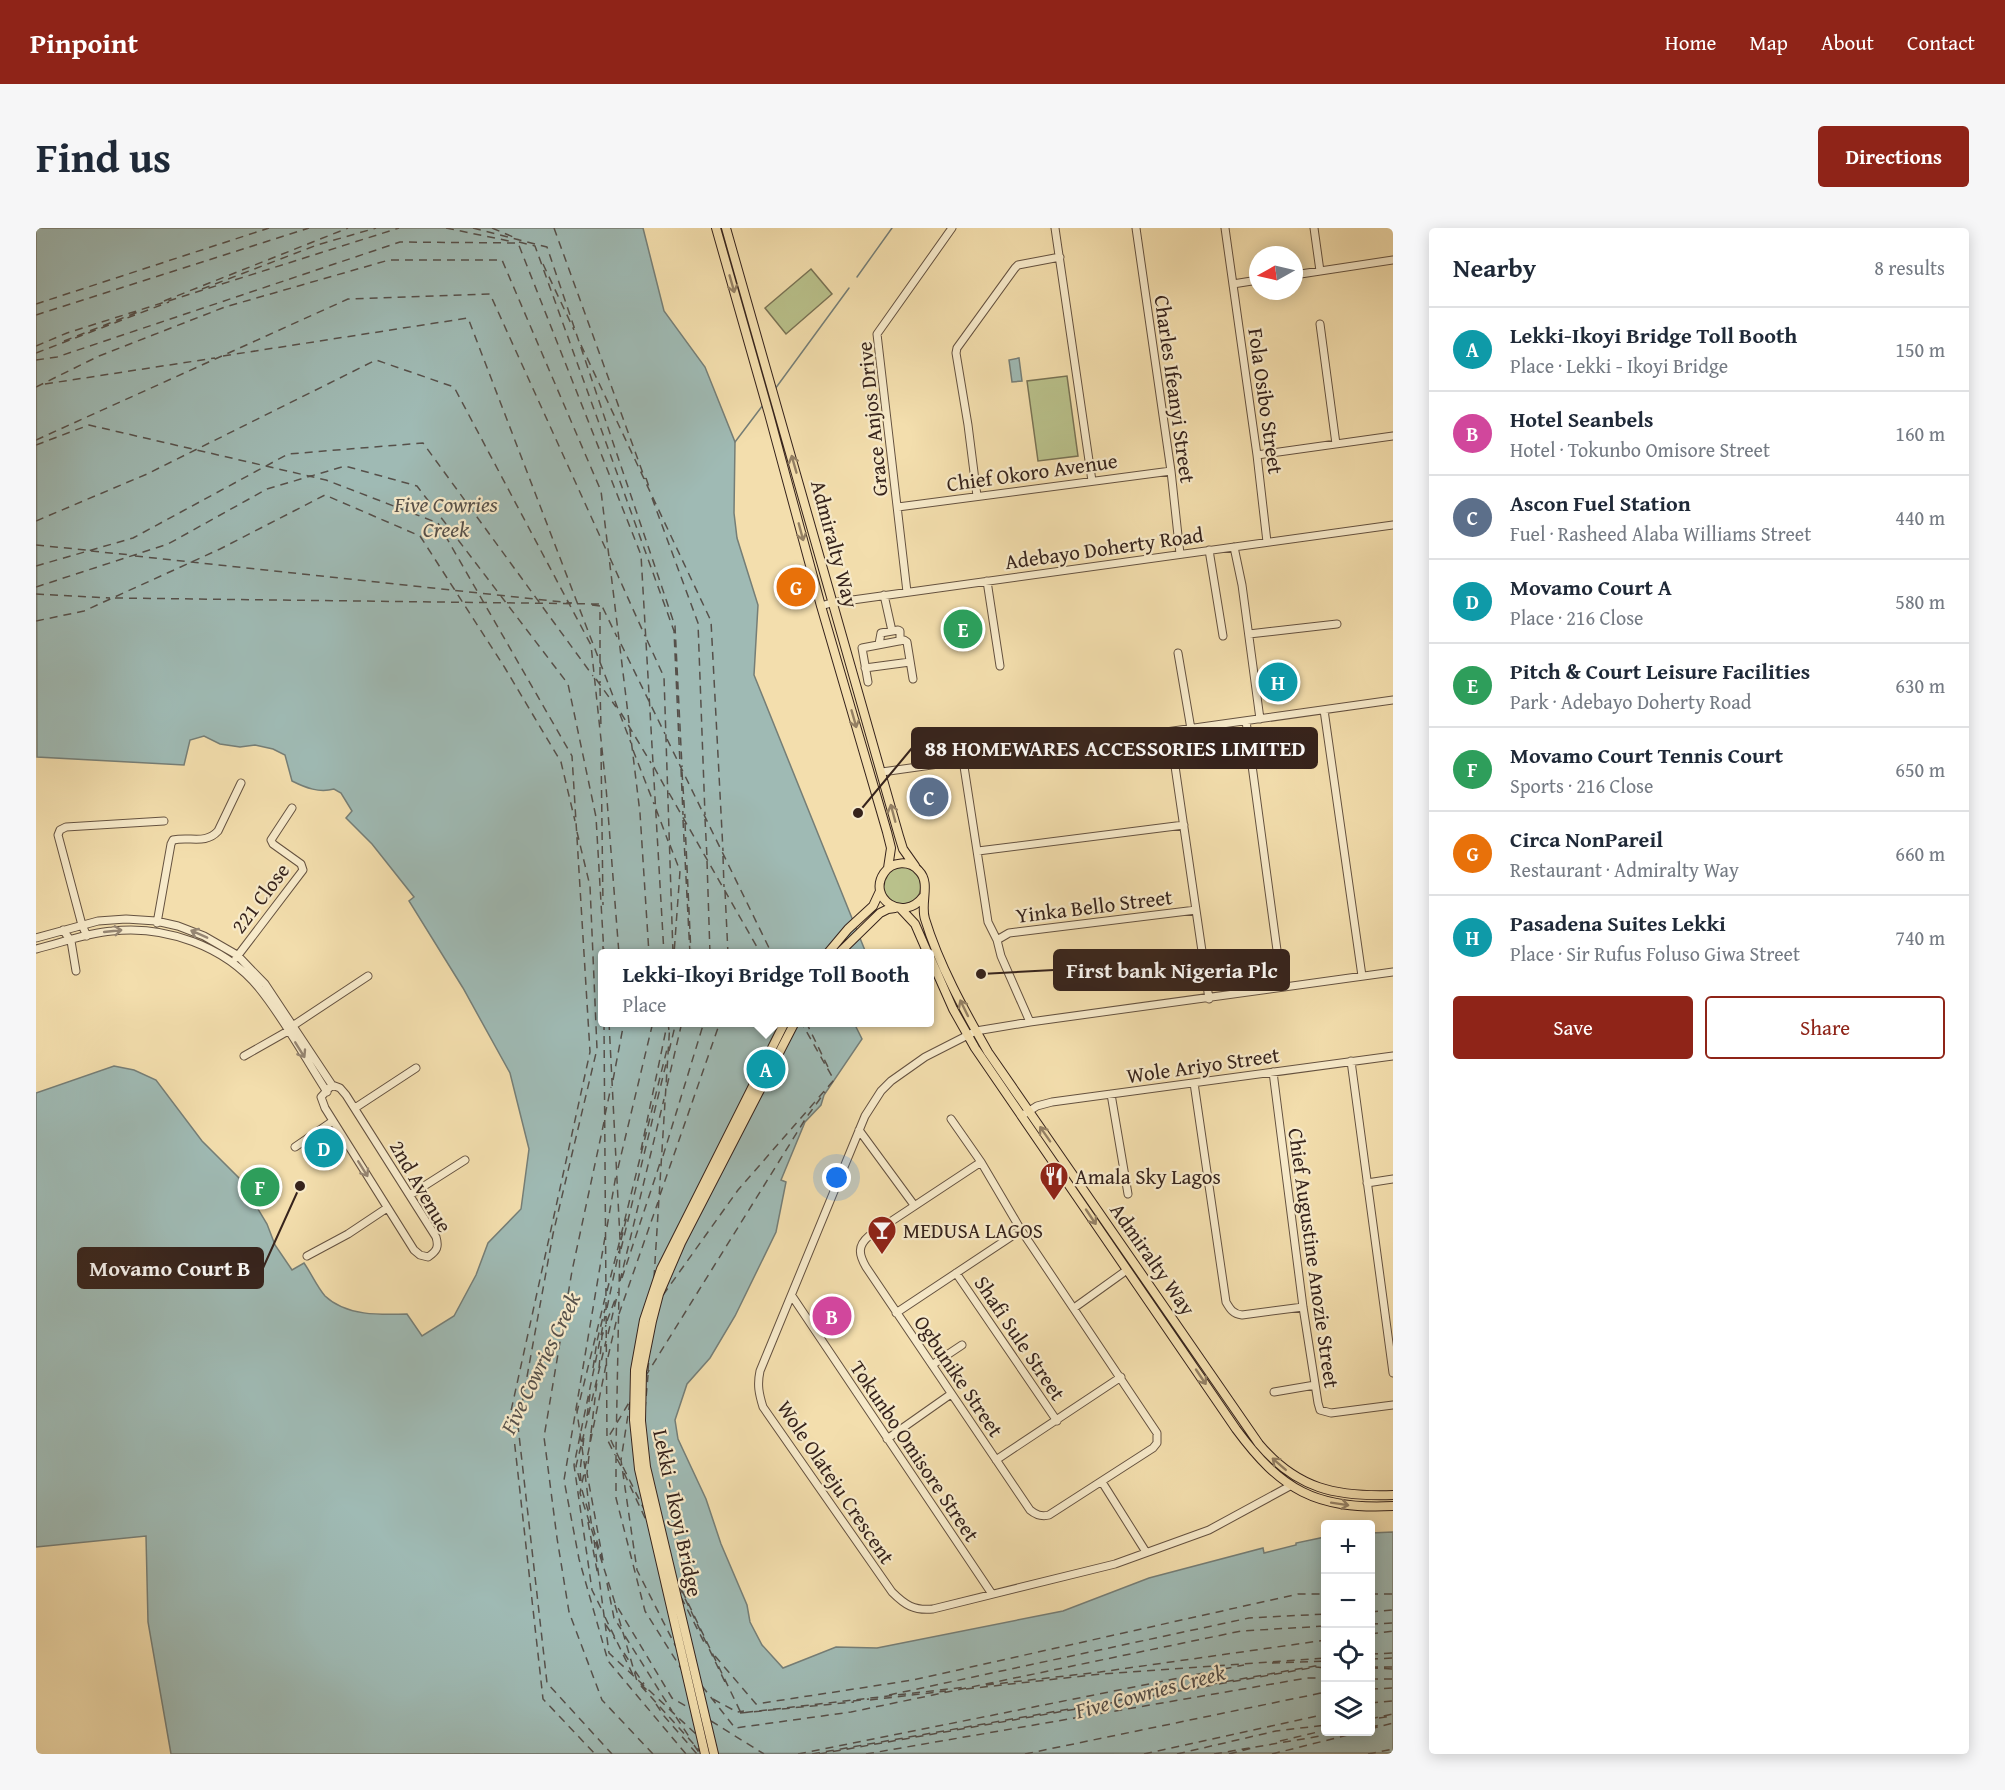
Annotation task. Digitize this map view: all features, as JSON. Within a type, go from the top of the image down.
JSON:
[{"type":"main road","name":"Admiralty Way","points":[[716,228],[821,606],[887,832],[891,848],[888,868]]},
{"type":"main road","name":"Admiralty Way","points":[[726,228],[901,845],[915,867]]},
{"type":"main road","points":[[831,949],[848,929],[873,913],[914,906],[923,897],[925,884],[924,877],[915,867],[901,863],[888,868],[881,878],[873,913],[842,949]]},
{"type":"main road","points":[[880,890],[886,901],[898,908]]},
{"type":"main road","name":"Admiralty Way","points":[[923,897],[922,910],[929,931],[973,1033]]},
{"type":"main road","name":"Admiralty Way","points":[[898,908],[915,924],[926,949]]},
{"type":"main road","name":"Admiralty Way","points":[[934,967],[953,1009],[988,1052],[1127,1270],[1247,1444],[1268,1469],[1306,1495],[1333,1503],[1393,1506]]},
{"type":"main road","name":"Lekki - Ikoyi Bridge","points":[[705,1754],[639,1469],[634,1420],[635,1370],[644,1320],[661,1269],[783,1027]]},
{"type":"main road","name":"Lekki - Ikoyi Bridge","points":[[714,1754],[646,1467],[641,1421],[642,1371],[652,1321],[668,1269],[793,1027]]},
{"type":"main road","name":"Admiralty Way","points":[[1025,1113],[1268,1455],[1289,1473],[1323,1489],[1358,1496],[1393,1495]]},
{"type":"street","name":"Grace Anjos Drive","points":[[907,592],[877,334],[952,228]]},
{"type":"street","points":[[1055,228],[1092,481]]},
{"type":"street","name":"Charles Ifeanyi Street","points":[[1136,228],[1171,471],[1180,554]]},
{"type":"street","name":"Fola Osibo Street","points":[[1225,228],[1267,542]]},
{"type":"street","points":[[1314,228],[1320,271]]},
{"type":"street","points":[[977,496],[957,348],[1018,265],[1060,257]]},
{"type":"street","points":[[1303,274],[1393,261]]},
{"type":"street","points":[[1233,284],[1249,281]]},
{"type":"street","points":[[1320,324],[1336,444]]},
{"type":"street","points":[[1257,455],[1393,436]]},
{"type":"street","name":"Chief Okoro Avenue","points":[[898,507],[1171,471]]},
{"type":"street","name":"Adebayo Doherty Road","points":[[821,606],[907,592],[1393,525]]},
{"type":"street","points":[[1234,547],[1249,634],[1260,719]]},
{"type":"street","points":[[1209,550],[1223,636]]},
{"type":"street","points":[[987,582],[1000,666]]},
{"type":"street","points":[[884,596],[892,630]]},
{"type":"street","points":[[1249,634],[1337,624]]},
{"type":"street","points":[[879,644],[881,633],[892,630],[900,630],[900,641]]},
{"type":"street","points":[[868,682],[862,648],[900,641],[907,642],[913,679]]},
{"type":"street","points":[[1178,653],[1191,729]]},
{"type":"street","points":[[865,668],[910,662]]},
{"type":"street","points":[[882,772],[1393,700]]},
{"type":"street","points":[[1324,710],[1362,976]]},
{"type":"street","points":[[1246,721],[1282,987]]},
{"type":"street","points":[[1170,732],[1209,999]]},
{"type":"street","points":[[963,760],[988,922],[1030,1022]]},
{"type":"street","points":[[159,932],[156,921],[173,840],[179,838],[204,840],[212,837],[218,831],[241,783]]},
{"type":"street","name":"221 Close","points":[[237,955],[303,870],[301,864],[273,844],[271,840],[291,808]]},
{"type":"street","points":[[87,936],[58,836],[60,830],[66,827],[164,821]]},
{"type":"street","points":[[978,851],[1184,825]]},
{"type":"street","name":"Yinka Bello Street","points":[[997,940],[1010,933],[1196,910]]},
{"type":"street","name":"2nd Avenue","points":[[36,938],[82,925],[126,919],[156,921],[204,936],[237,955],[266,984],[333,1085],[340,1088],[355,1108],[436,1237],[438,1245],[435,1252],[428,1257],[420,1256],[414,1250],[321,1101],[321,1097],[327,1092],[259,988],[234,964],[204,946],[181,937],[130,929],[110,931],[36,949]]},
{"type":"street","points":[[63,930],[71,941],[76,971]]},
{"type":"street","points":[[234,964],[237,955]]},
{"type":"street","name":"Wole Olateju Crescent","points":[[1290,1486],[1209,1530],[1115,1564],[922,1610],[906,1605],[892,1593],[763,1407],[758,1383],[760,1371],[859,1130],[881,1091],[899,1073],[973,1033],[1030,1022],[1393,972]]},
{"type":"street","points":[[244,1056],[288,1031],[368,976]]},
{"type":"street","name":"Wole Ariyo Street","points":[[1025,1113],[1052,1102],[1393,1056]]},
{"type":"street","points":[[1351,1061],[1393,1373]]},
{"type":"street","points":[[355,1108],[416,1068]]},
{"type":"street","name":"Chief Augustine Anozie Street","points":[[1273,1072],[1303,1307],[1320,1410],[1324,1412],[1393,1405]]},
{"type":"street","points":[[1194,1083],[1226,1302],[1236,1314],[1242,1315],[1303,1307]]},
{"type":"street","points":[[327,1092],[333,1085]]},
{"type":"street","points":[[1111,1094],[1128,1194]]},
{"type":"street","points":[[951,1119],[981,1162],[1021,1230],[1155,1427],[1158,1438],[1153,1448],[1102,1482],[1146,1552]]},
{"type":"street","points":[[295,1147],[333,1121]]},
{"type":"street","points":[[859,1130],[914,1205],[981,1162]]},
{"type":"street","points":[[410,1195],[465,1160]]},
{"type":"street","points":[[1367,1183],[1393,1179]]},
{"type":"street","name":"Ogbunike Street","points":[[914,1205],[869,1236],[860,1247],[860,1254],[866,1267],[896,1313],[1030,1510],[1039,1516],[1049,1515],[1102,1482]]},
{"type":"street","points":[[307,1256],[348,1234],[387,1208]]},
{"type":"street","points":[[896,1313],[1021,1230]]},
{"type":"street","points":[[1074,1308],[1127,1270]]},
{"type":"street","name":"Shafi Sule Street","points":[[956,1273],[1057,1421]]},
{"type":"street","name":"Tokunbo Omisore Street","points":[[792,1296],[992,1594]]},
{"type":"street","points":[[932,1365],[962,1345]]},
{"type":"street","points":[[996,1460],[1121,1377]]},
{"type":"street","points":[[1274,1392],[1315,1385]]},
{"type":"street","points":[[887,1438],[951,1394]]},
{"type":"green space","points":[[811,269],[832,294],[786,334],[765,308]]},
{"type":"green space","points":[[1067,376],[1078,456],[1038,461],[1027,381]]},
{"type":"green space","points":[[968,619],[970,639],[958,640],[956,620]]},
{"type":"green space","points":[[902,867],[915,873],[921,886],[915,899],[902,905],[889,899],[883,886],[889,873]]},
{"type":"green space","points":[[260,1172],[273,1194],[259,1202],[246,1180]]},
{"type":"water","name":"Five Cowries Creek","points":[[36,228],[643,228],[664,311],[705,367],[735,442],[734,513],[737,538],[758,605],[754,675],[864,949],[598,949],[598,1027],[856,1027],[862,1039],[824,1095],[821,1105],[805,1122],[781,1180],[786,1182],[776,1232],[735,1316],[710,1358],[687,1384],[675,1420],[678,1439],[706,1499],[721,1544],[747,1605],[750,1622],[762,1645],[783,1668],[836,1647],[877,1648],[1063,1611],[1149,1578],[1263,1548],[1264,1553],[1321,1538],[1321,1736],[1375,1736],[1375,1533],[1393,1532],[1393,1753],[171,1754],[148,1622],[146,1536],[36,1547],[36,1093],[114,1066],[134,1070],[156,1080],[202,1141],[240,1179],[267,1224],[275,1245],[292,1270],[304,1263],[325,1296],[333,1303],[353,1311],[407,1314],[422,1336],[454,1316],[476,1275],[488,1243],[521,1209],[529,1149],[510,1073],[463,988],[409,901],[414,897],[372,844],[346,818],[352,811],[341,793],[334,789],[313,789],[292,781],[285,755],[273,749],[255,745],[240,747],[220,744],[204,736],[190,740],[184,765],[37,757]]},
{"type":"water","points":[[1019,358],[1022,381],[1012,382],[1009,360]]},
{"type":"waterway","points":[[857,277],[892,228]]},
{"type":"waterway","points":[[775,389],[849,288]]},
{"type":"waterway","points":[[735,442],[763,405]]},
{"type":"ferry route","points":[[36,304],[269,228]]},
{"type":"ferry route","points":[[36,315],[309,228]]},
{"type":"ferry route","points":[[164,301],[348,228]]},
{"type":"ferry route","points":[[202,289],[317,245],[376,228]]},
{"type":"ferry route","points":[[36,346],[67,333],[399,228]]},
{"type":"ferry route","points":[[446,228],[514,242]]},
{"type":"ferry route","points":[[473,228],[547,247],[675,626],[682,767]]},
{"type":"ferry route","points":[[492,228],[518,239]]},
{"type":"ferry route","points":[[554,228],[645,479]]},
{"type":"ferry route","points":[[36,360],[57,357],[400,242],[518,243],[641,555],[664,949]]},
{"type":"ferry route","points":[[519,242],[535,246],[674,631],[680,764]]},
{"type":"ferry route","points":[[36,387],[99,356],[225,307],[389,260],[502,260],[601,491],[640,813],[649,949]]},
{"type":"ferry route","points":[[543,264],[574,330]]},
{"type":"ferry route","points":[[36,440],[348,299],[490,294],[608,554]]},
{"type":"ferry route","points":[[36,353],[169,302]]},
{"type":"ferry route","points":[[64,341],[138,312]]},
{"type":"ferry route","points":[[223,356],[468,318],[631,743]]},
{"type":"ferry route","points":[[581,345],[711,621],[723,851]]},
{"type":"ferry route","points":[[45,384],[215,358]]},
{"type":"ferry route","points":[[36,521],[147,474],[376,360],[454,387],[591,645],[606,787],[619,949]]},
{"type":"ferry route","points":[[36,445],[89,425],[326,480],[438,523],[572,756],[590,1052],[511,1411],[543,1699],[595,1754]]},
{"type":"ferry route","points":[[36,566],[133,538],[288,454],[423,443],[593,676]]},
{"type":"ferry route","points":[[36,587],[168,544],[267,489],[345,466],[417,486],[568,684],[596,817],[604,949]]},
{"type":"ferry route","points":[[646,478],[649,487]]},
{"type":"ferry route","points":[[36,621],[84,611],[220,549],[325,495],[420,536],[505,668],[561,762],[575,821]]},
{"type":"ferry route","points":[[652,498],[698,623],[705,815]]},
{"type":"ferry route","points":[[36,545],[86,550]]},
{"type":"ferry route","points":[[91,551],[131,555]]},
{"type":"ferry route","points":[[135,556],[572,603]]},
{"type":"ferry route","points":[[610,558],[645,636]]},
{"type":"ferry route","points":[[36,594],[110,598]]},
{"type":"ferry route","points":[[115,598],[601,604],[617,637]]},
{"type":"ferry route","points":[[592,605],[600,606],[600,662]]},
{"type":"ferry route","points":[[647,640],[664,677],[673,949]]},
{"type":"ferry route","points":[[621,644],[665,734]]},
{"type":"ferry route","points":[[600,667],[600,683]]},
{"type":"ferry route","points":[[596,679],[616,707]]},
{"type":"ferry route","points":[[600,688],[601,728]]},
{"type":"ferry route","points":[[621,713],[651,763]]},
{"type":"ferry route","points":[[667,739],[770,949]]},
{"type":"ferry route","points":[[601,748],[603,905]]},
{"type":"ferry route","points":[[633,750],[654,804]]},
{"type":"ferry route","points":[[654,767],[666,789]]},
{"type":"ferry route","points":[[681,769],[683,815]]},
{"type":"ferry route","points":[[682,772],[685,818]]},
{"type":"ferry route","points":[[669,793],[758,949]]},
{"type":"ferry route","points":[[656,809],[668,841]]},
{"type":"ferry route","points":[[705,819],[707,857]]},
{"type":"ferry route","points":[[683,820],[690,949]]},
{"type":"ferry route","points":[[685,823],[691,949]]},
{"type":"ferry route","points":[[577,832],[590,886],[597,1049],[553,1234],[518,1426],[547,1683],[612,1754]]},
{"type":"ferry route","points":[[670,845],[680,871],[674,949]]},
{"type":"ferry route","points":[[723,856],[724,887]]},
{"type":"ferry route","points":[[707,861],[710,949]]},
{"type":"ferry route","points":[[725,891],[728,949]]},
{"type":"ferry route","points":[[604,1027],[607,1439],[615,1455]]},
{"type":"ferry route","points":[[609,1027],[620,1239],[616,1450]]},
{"type":"ferry route","points":[[613,1080],[623,1027]]},
{"type":"ferry route","points":[[618,1168],[652,1027]]},
{"type":"ferry route","points":[[641,1150],[667,1027]]},
{"type":"ferry route","points":[[669,1027],[669,1031]]},
{"type":"ferry route","points":[[654,1278],[670,1027]]},
{"type":"ferry route","points":[[669,1051],[675,1027]]},
{"type":"ferry route","points":[[667,1086],[681,1027]]},
{"type":"ferry route","points":[[663,1156],[702,1027]]},
{"type":"ferry route","points":[[660,1195],[718,1027]]},
{"type":"ferry route","points":[[663,1295],[738,1190],[834,1080],[804,1027]]},
{"type":"ferry route","points":[[808,1027],[828,1067]]},
{"type":"ferry route","points":[[621,1235],[668,1045]]},
{"type":"ferry route","points":[[621,1249],[666,1064]]},
{"type":"ferry route","points":[[605,1115],[611,1087]]},
{"type":"ferry route","points":[[645,1377],[806,1118],[825,1092]]},
{"type":"ferry route","points":[[620,1281],[664,1099]]},
{"type":"ferry route","points":[[604,1122],[572,1271],[544,1437],[569,1612],[602,1700],[653,1754]]},
{"type":"ferry route","points":[[622,1278],[660,1163]]},
{"type":"ferry route","points":[[607,1227],[616,1175]]},
{"type":"ferry route","points":[[619,1314],[658,1202]]},
{"type":"ferry route","points":[[621,1240],[627,1216]]},
{"type":"ferry route","points":[[605,1237],[564,1480],[579,1559],[608,1661],[686,1754]]},
{"type":"ferry route","points":[[607,1291],[620,1240]]},
{"type":"ferry route","points":[[607,1308],[619,1251]]},
{"type":"ferry route","points":[[608,1334],[618,1292]]},
{"type":"ferry route","points":[[607,1321],[616,1297]]},
{"type":"ferry route","points":[[585,1469],[577,1412],[605,1298]]},
{"type":"ferry route","points":[[593,1368],[605,1309]]},
{"type":"ferry route","points":[[581,1431],[605,1316]]},
{"type":"ferry route","points":[[608,1357],[617,1318]]},
{"type":"ferry route","points":[[599,1368],[602,1336],[606,1325]]},
{"type":"ferry route","points":[[582,1442],[606,1341]]},
{"type":"ferry route","points":[[648,1371],[649,1357]]},
{"type":"ferry route","points":[[606,1365],[580,1493],[615,1603],[672,1698],[691,1709]]},
{"type":"ferry route","points":[[645,1410],[648,1375]]},
{"type":"ferry route","points":[[591,1433],[597,1381]]},
{"type":"ferry route","points":[[587,1416],[590,1394]]},
{"type":"ferry route","points":[[620,1460],[609,1436],[630,1401]]},
{"type":"ferry route","points":[[630,1402],[621,1460],[637,1570],[676,1647]]},
{"type":"ferry route","points":[[590,1442],[591,1432]]},
{"type":"ferry route","points":[[580,1436],[574,1465],[592,1590],[602,1610]]},
{"type":"ferry route","points":[[583,1446],[584,1436]]},
{"type":"ferry route","points":[[581,1446],[576,1466],[581,1485]]},
{"type":"ferry route","points":[[581,1481],[582,1454]]},
{"type":"ferry route","points":[[616,1455],[616,1498],[645,1611],[682,1670]]},
{"type":"ferry route","points":[[589,1456],[587,1473],[604,1566]]},
{"type":"ferry route","points":[[617,1459],[622,1468]]},
{"type":"ferry route","points":[[623,1467],[645,1511]]},
{"type":"ferry route","points":[[624,1473],[646,1520]]},
{"type":"ferry route","points":[[585,1474],[592,1529]]},
{"type":"ferry route","points":[[582,1490],[590,1517]]},
{"type":"ferry route","points":[[588,1522],[598,1576]]},
{"type":"ferry route","points":[[593,1527],[602,1560]]},
{"type":"ferry route","points":[[594,1540],[609,1653],[697,1735]]},
{"type":"ferry route","points":[[676,1578],[741,1713],[966,1687]]},
{"type":"ferry route","points":[[607,1583],[614,1618],[621,1629]]},
{"type":"ferry route","points":[[679,1586],[725,1682]]},
{"type":"ferry route","points":[[715,1656],[756,1704],[913,1680],[1298,1594],[1321,1594]]},
{"type":"ferry route","points":[[1375,1594],[1393,1594]]},
{"type":"ferry route","points":[[681,1597],[706,1646]]},
{"type":"ferry route","points":[[615,1605],[637,1681],[648,1691]]},
{"type":"ferry route","points":[[1375,1612],[1393,1610]]},
{"type":"ferry route","points":[[889,1695],[1249,1618],[1321,1614]]},
{"type":"ferry route","points":[[605,1617],[633,1675]]},
{"type":"ferry route","points":[[1375,1624],[1393,1623]]},
{"type":"ferry route","points":[[606,1625],[615,1639]]},
{"type":"ferry route","points":[[702,1686],[735,1728],[851,1712],[1241,1631],[1321,1626]]},
{"type":"ferry route","points":[[1375,1633],[1393,1631]]},
{"type":"ferry route","points":[[625,1636],[672,1711]]},
{"type":"ferry route","points":[[986,1685],[1100,1672],[1321,1641]]},
{"type":"ferry route","points":[[624,1653],[631,1664]]},
{"type":"ferry route","points":[[1375,1654],[1393,1653]]},
{"type":"ferry route","points":[[966,1689],[1101,1674],[1321,1658]]},
{"type":"ferry route","points":[[1375,1659],[1393,1658]]},
{"type":"ferry route","points":[[1272,1663],[1321,1661]]},
{"type":"ferry route","points":[[798,1754],[1244,1665]]},
{"type":"ferry route","points":[[812,1754],[1321,1666]]},
{"type":"ferry route","points":[[1375,1667],[1393,1667]]},
{"type":"ferry route","points":[[819,1754],[1321,1668]]},
{"type":"ferry route","points":[[1375,1668],[1393,1669]]},
{"type":"ferry route","points":[[635,1671],[644,1684]]},
{"type":"ferry route","points":[[866,1754],[1307,1678],[1321,1678]]},
{"type":"ferry route","points":[[1375,1679],[1393,1679]]},
{"type":"ferry route","points":[[641,1686],[700,1751]]},
{"type":"ferry route","points":[[1375,1689],[1393,1688]]},
{"type":"ferry route","points":[[870,1700],[946,1691]]},
{"type":"ferry route","points":[[1025,1754],[1321,1693]]},
{"type":"ferry route","points":[[713,1699],[737,1712],[744,1711]]},
{"type":"ferry route","points":[[853,1701],[869,1699]]},
{"type":"ferry route","points":[[1375,1703],[1393,1701]]},
{"type":"ferry route","points":[[740,1713],[854,1702]]},
{"type":"ferry route","points":[[656,1704],[697,1754]]},
{"type":"ferry route","points":[[1375,1718],[1393,1714]]},
{"type":"ferry route","points":[[1144,1754],[1321,1715]]},
{"type":"ferry route","points":[[1379,1718],[1393,1716]]},
{"type":"ferry route","points":[[676,1717],[690,1738]]},
{"type":"ferry route","points":[[711,1721],[764,1754]]},
{"type":"ferry route","points":[[1375,1728],[1393,1723]]},
{"type":"ferry route","points":[[1375,1726],[1380,1725]]},
{"type":"ferry route","points":[[1177,1754],[1276,1731],[1321,1726]]},
{"type":"ferry route","points":[[1280,1741],[1321,1731]]},
{"type":"ferry route","points":[[1214,1754],[1321,1736]]},
{"type":"ferry route","points":[[1272,1754],[1344,1736]]},
{"type":"ferry route","points":[[694,1745],[700,1754]]},
{"type":"ferry route","points":[[1229,1754],[1252,1748]]},
{"type":"ferry route","points":[[1368,1754],[1393,1749]]},
{"type":"place","name":"Circa NonPareil","points":[[796,587]]},
{"type":"place","name":"Pitch & Court Leisure Facilities","points":[[963,629]]},
{"type":"place","name":"Pasadena Suites Lekki","points":[[1278,682]]},
{"type":"place","name":"Ascon Fuel Station","points":[[929,797]]},
{"type":"place","name":"88 HOMEWARES ACCESSORIES LIMITED","points":[[858,813]]},
{"type":"place","name":"First bank Nigeria Plc","points":[[981,974]]},
{"type":"place","name":"Lekki-Ikoyi Bridge Toll Booth","points":[[766,1069]]},
{"type":"place","name":"Movamo Court A","points":[[324,1148]]},
{"type":"place","name":"Movamo Court B","points":[[300,1186]]},
{"type":"place","name":"Movamo Court Tennis Court","points":[[260,1187]]},
{"type":"place","name":"Amala Sky Lagos","points":[[1054,1202]]},
{"type":"place","name":"MEDUSA LAGOS","points":[[882,1256]]},
{"type":"place","name":"Hotel Seanbels","points":[[832,1316]]}]
